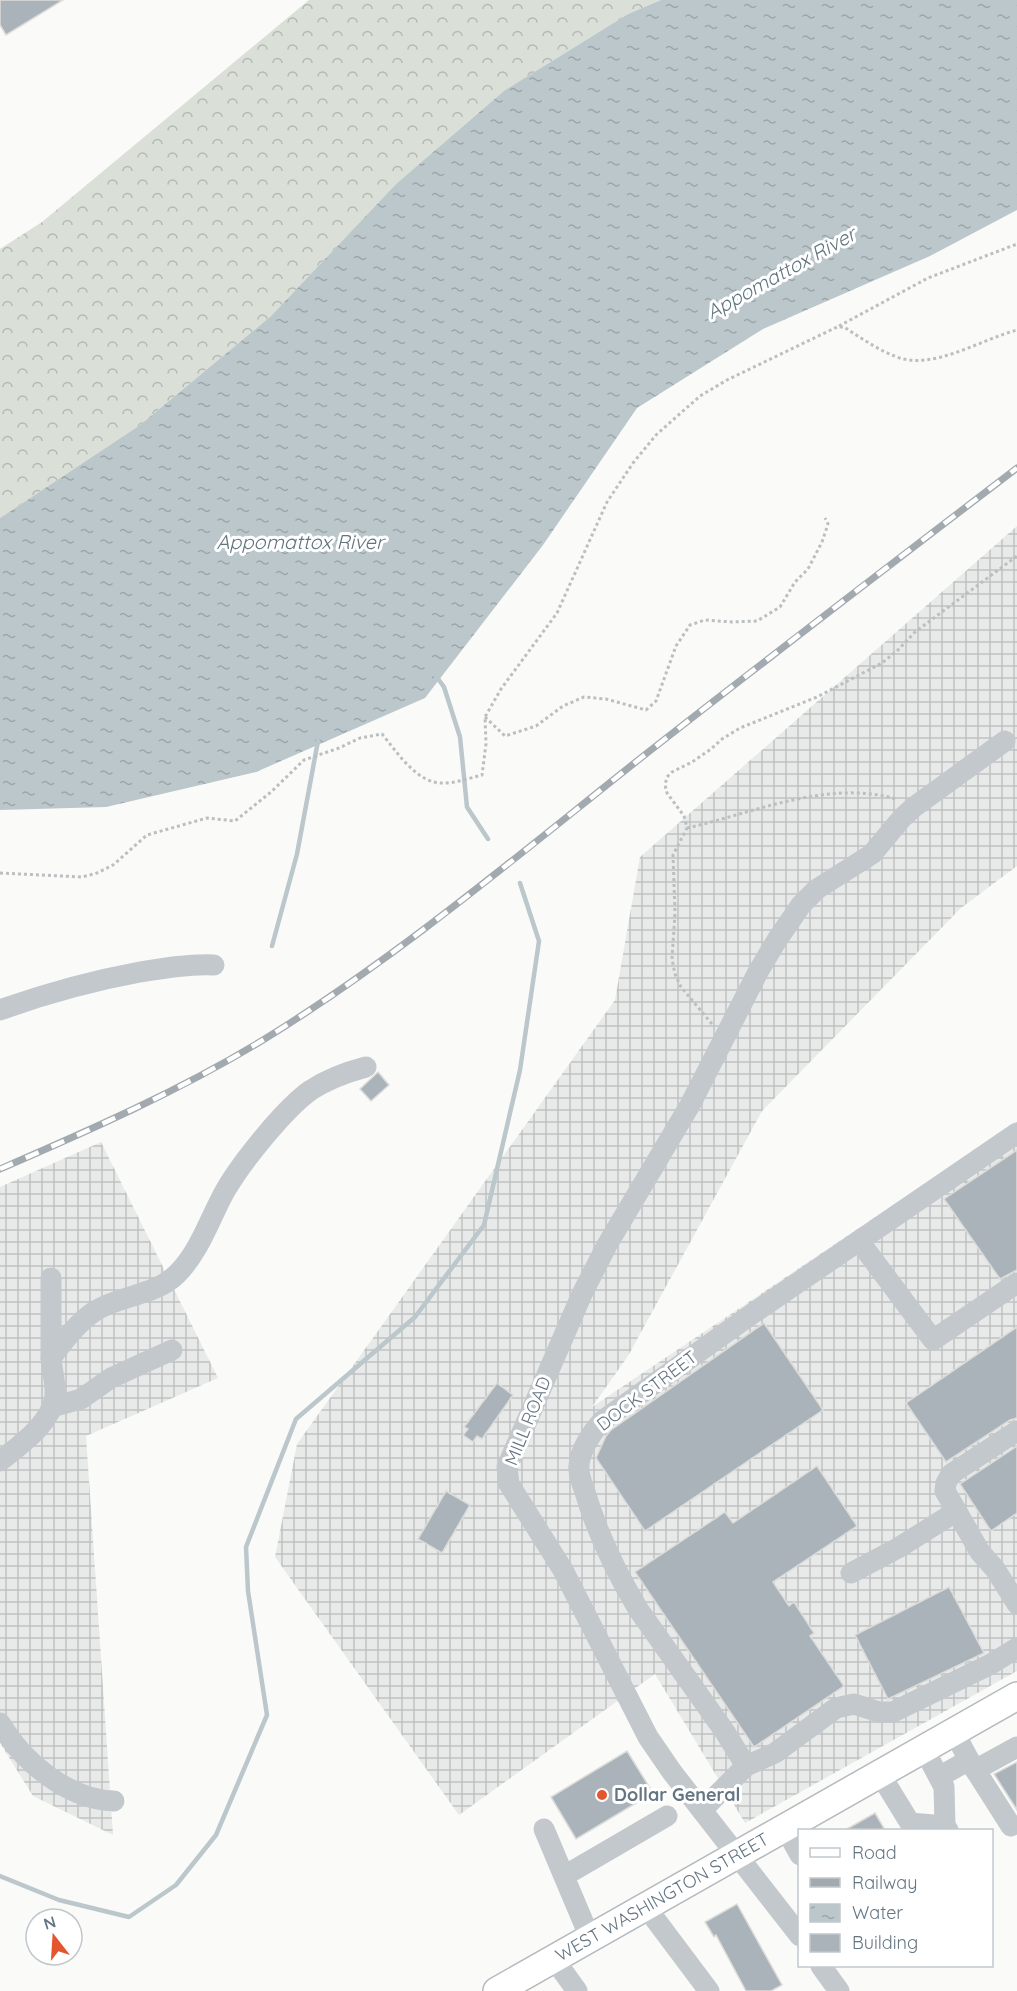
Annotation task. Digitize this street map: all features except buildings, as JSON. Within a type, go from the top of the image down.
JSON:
[{"type":"main road","name":"WEST WASHINGTON STREET","points":[[497,1991],[1017,1696]]},
{"type":"street","name":"MILL ROAD","points":[[798,1931],[672,1772],[648,1737],[563,1570],[510,1484],[507,1467],[582,1294],[607,1245],[690,1105],[758,972],[801,905],[826,883],[873,854],[902,818],[914,807],[1005,741]]},
{"type":"street","points":[[0,1010],[49,992],[96,980],[176,966],[214,965]]},
{"type":"street","points":[[51,1358],[67,1337],[96,1311],[143,1293],[176,1275],[189,1260],[240,1168],[298,1102],[328,1081],[366,1067]]},
{"type":"street","name":"DOCK STREET","points":[[746,1766],[725,1732],[638,1610],[604,1546],[589,1507],[579,1473],[579,1463],[593,1431],[602,1421],[940,1183],[1017,1133]]},
{"type":"street","points":[[859,1241],[933,1340],[1017,1283]]},
{"type":"street","points":[[0,1461],[41,1424],[52,1407],[55,1387],[51,1358],[51,1278]]},
{"type":"street","points":[[52,1407],[81,1400],[111,1378],[172,1350]]},
{"type":"street","points":[[1017,1431],[951,1474],[946,1482],[945,1491],[980,1552],[995,1569],[1017,1604]]},
{"type":"street","points":[[851,1573],[898,1548],[957,1511]]},
{"type":"street","points":[[702,1810],[746,1766],[775,1752],[836,1708],[854,1704],[879,1712],[893,1712],[991,1664],[1017,1648]]},
{"type":"street","points":[[0,1723],[18,1748],[49,1776],[88,1798],[114,1801]]},
{"type":"street","points":[[954,1732],[1011,1826]]},
{"type":"street","points":[[939,1777],[1017,1747]]},
{"type":"street","points":[[880,1774],[910,1823],[946,1828],[944,1787],[924,1749]]},
{"type":"street","points":[[564,1876],[667,1816]]},
{"type":"street","points":[[544,1828],[590,1938]]},
{"type":"street","points":[[785,1828],[798,1852]]},
{"type":"street","points":[[646,1907],[709,1991]]},
{"type":"street","points":[[554,1959],[576,1991]]},
{"type":"street","points":[[821,1967],[839,1991]]},
{"type":"path","points":[[0,873],[82,877],[97,873],[123,858],[147,835],[207,818],[235,821],[271,792],[304,760],[360,738],[382,734],[408,765],[430,783],[445,783],[482,775],[486,744],[485,717],[501,689],[557,613],[607,502],[633,463],[656,435],[700,396],[727,380],[837,327],[928,278],[1017,244]]},
{"type":"path","points":[[837,327],[844,327],[898,358],[913,361],[934,359],[1017,330]]},
{"type":"path","points":[[485,717],[505,736],[536,726],[564,706],[584,697],[606,699],[646,710],[656,701],[676,646],[690,625],[705,620],[757,621],[780,607],[795,582],[808,569],[822,542],[828,524],[825,518]]},
{"type":"path","points":[[726,1037],[703,1015],[681,987],[675,974],[672,959],[675,913],[672,855],[687,828],[684,816],[667,793],[665,785],[667,777],[740,728],[817,697],[882,663],[915,632],[1017,556]]},
{"type":"path","points":[[687,828],[728,819],[768,806],[835,793],[878,794],[914,807]]},
{"type":"shaded area","points":[[1017,526],[1017,866],[961,908],[762,1111],[628,1356],[592,1407],[1017,1122],[1017,1671],[745,1823],[655,1674],[459,1815],[275,1557],[297,1444],[615,1000],[640,857]]},
{"type":"shaded area","points":[[101,1142],[218,1378],[86,1436],[113,1835],[33,1796],[0,1743],[0,1187]]},
{"type":"green space","points":[[309,0],[661,0],[628,14],[505,90],[396,184],[271,316],[140,425],[0,518],[0,249],[42,222]]},
{"type":"water","name":"Appomattox River","points":[[661,0],[1017,0],[1017,210],[930,256],[763,329],[637,408],[543,545],[425,698],[256,772],[106,807],[0,810],[0,518],[140,425],[271,316],[396,184],[505,90],[628,14]]},
{"type":"waterway","points":[[436,676],[444,687],[460,737],[467,807],[488,839]]},
{"type":"waterway","points":[[272,946],[297,854],[318,741]]},
{"type":"waterway","points":[[0,1876],[59,1900],[129,1917],[176,1885],[216,1835],[267,1715],[248,1591],[246,1547],[296,1419],[415,1317],[484,1225],[520,1070],[539,941],[520,883]]},
{"type":"railway","points":[[0,1169],[167,1093],[231,1059],[360,976],[454,906],[684,724],[1017,468]]},
{"type":"place","name":"Dollar General","points":[[602,1795]]}]
